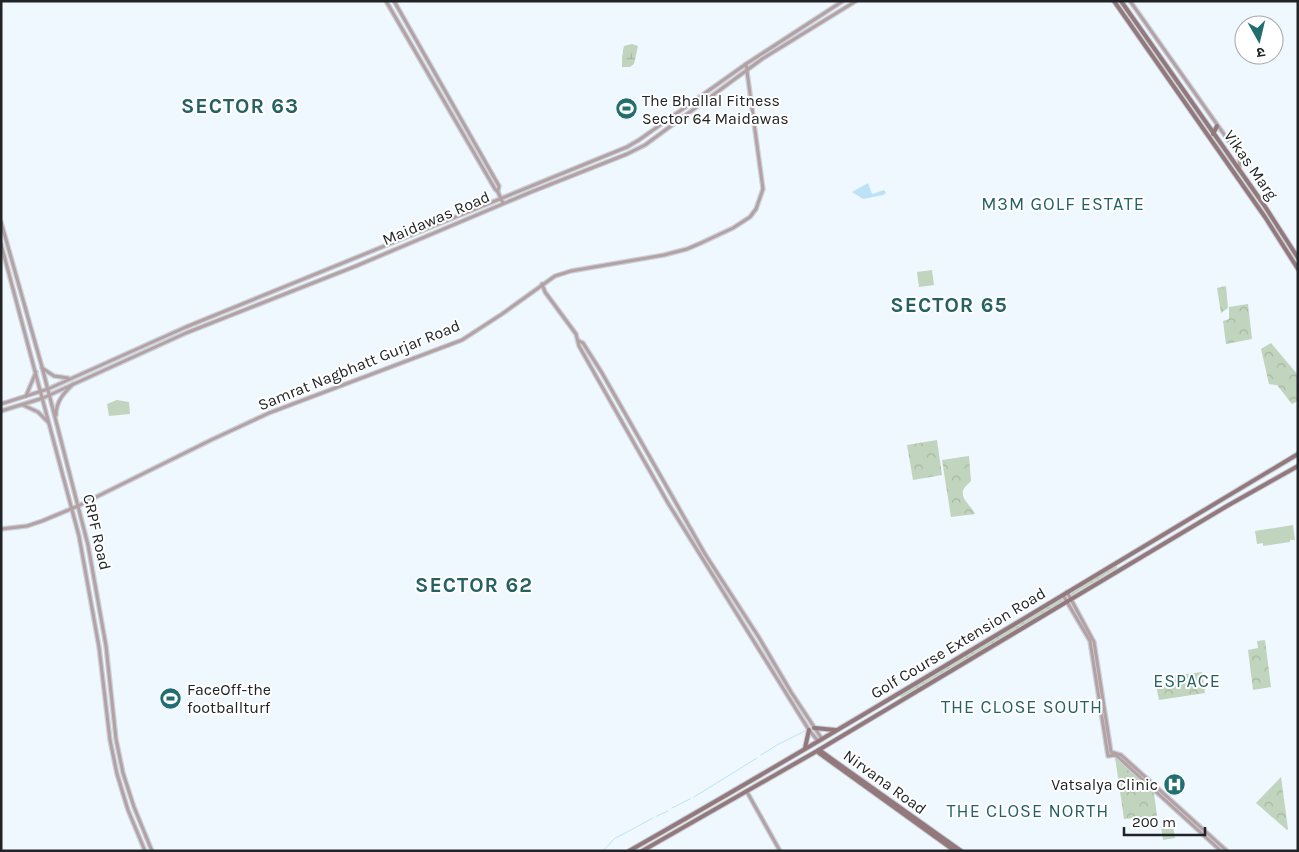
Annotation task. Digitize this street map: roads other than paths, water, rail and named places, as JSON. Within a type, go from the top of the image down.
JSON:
[{"type":"main road","points":[[1114,1],[1265,217],[1298,270]]},
{"type":"main road","name":"Vikas Marg","points":[[1121,1],[1270,214],[1298,258]]},
{"type":"main road","points":[[1200,116],[1208,114]]},
{"type":"main road","points":[[1214,134],[1217,126]]},
{"type":"main road","name":"Golf Course Extension Road","points":[[629,851],[894,697],[1298,454]]},
{"type":"main road","name":"Golf Course Extension Road","points":[[642,851],[759,785],[1227,506],[1298,466]]},
{"type":"main road","points":[[894,697],[898,703]]},
{"type":"main road","points":[[846,724],[850,731]]},
{"type":"main road","points":[[814,728],[836,730]]},
{"type":"main road","points":[[805,748],[808,730]]},
{"type":"main road","name":"Nirvana Road","points":[[818,750],[865,788],[954,851]]},
{"type":"main road","name":"Nirvana Road","points":[[818,750],[961,851]]},
{"type":"main road","points":[[755,778],[759,785]]},
{"type":"main road","points":[[662,832],[666,838]]},
{"type":"street","points":[[386,1],[498,192],[503,204]]},
{"type":"street","points":[[394,1],[499,186],[498,192]]},
{"type":"street","name":"Maidawas Road","points":[[1,404],[42,392],[186,327],[353,260],[500,197],[627,147],[746,64],[843,1]]},
{"type":"street","name":"Maidawas Road","points":[[1,411],[43,398],[186,333],[637,150],[747,70],[856,1]]},
{"type":"street","points":[[1130,1],[1240,157],[1239,170]]},
{"type":"street","name":"Samrat Nagbhatt Gurjar Road","points":[[1,529],[37,523],[78,506],[270,413],[462,340],[555,276],[571,271],[639,260],[687,249],[743,223],[754,213],[763,190],[746,64]]},
{"type":"street","name":"CRPF Road","points":[[1,222],[48,389],[88,545],[102,621],[116,739],[123,773],[135,810],[152,851]]},
{"type":"street","points":[[1,244],[42,392],[85,560],[98,639],[110,740],[119,782],[129,813],[145,851]]},
{"type":"street","points":[[542,284],[545,292],[571,326],[580,346],[668,503],[808,730],[820,740]]},
{"type":"street","points":[[256,299],[258,303]]},
{"type":"street","points":[[19,313],[25,311]]},
{"type":"street","points":[[579,341],[583,343],[602,372],[706,554],[820,740]]},
{"type":"street","points":[[42,367],[54,376],[66,379],[74,377]]},
{"type":"street","points":[[26,396],[34,380],[36,370]]},
{"type":"street","points":[[56,424],[56,406],[75,382]]},
{"type":"street","points":[[22,405],[38,412],[50,425]]},
{"type":"street","points":[[1065,593],[1094,642],[1110,753]]},
{"type":"street","points":[[1110,753],[1118,757],[1221,851]]},
{"type":"street","points":[[1110,753],[1121,755],[1227,851]]},
{"type":"street","points":[[747,792],[780,851]]},
{"type":"street","points":[[129,813],[135,810]]},
{"type":"water","points":[[868,183],[872,194],[884,190],[886,193],[863,199],[852,192]]},
{"type":"waterway","points":[[761,755],[807,730]]},
{"type":"waterway","points":[[694,797],[757,758]]},
{"type":"waterway","points":[[672,808],[690,799]]},
{"type":"waterway","points":[[657,816],[668,811]]},
{"type":"waterway","points":[[603,851],[614,839],[653,818]]},
{"type":"place","name":"The Bhallal Fitness Sector 64 Maidawas","points":[[626,109]]},
{"type":"place","name":"FaceOff-the footballturf","points":[[171,698]]},
{"type":"place","name":"Vatsalya Clinic","points":[[1174,784]]},
{"type":"district","name":"SECTOR 63","points":[[240,106]]},
{"type":"district","name":"M3M GOLF ESTATE","points":[[1063,204]]},
{"type":"district","name":"SECTOR 65","points":[[949,305]]},
{"type":"district","name":"SECTOR 62","points":[[474,585]]},
{"type":"district","name":"ESPACE","points":[[1187,681]]},
{"type":"district","name":"THE CLOSE SOUTH","points":[[1022,707]]},
{"type":"district","name":"THE CLOSE NORTH","points":[[1028,811]]}]
